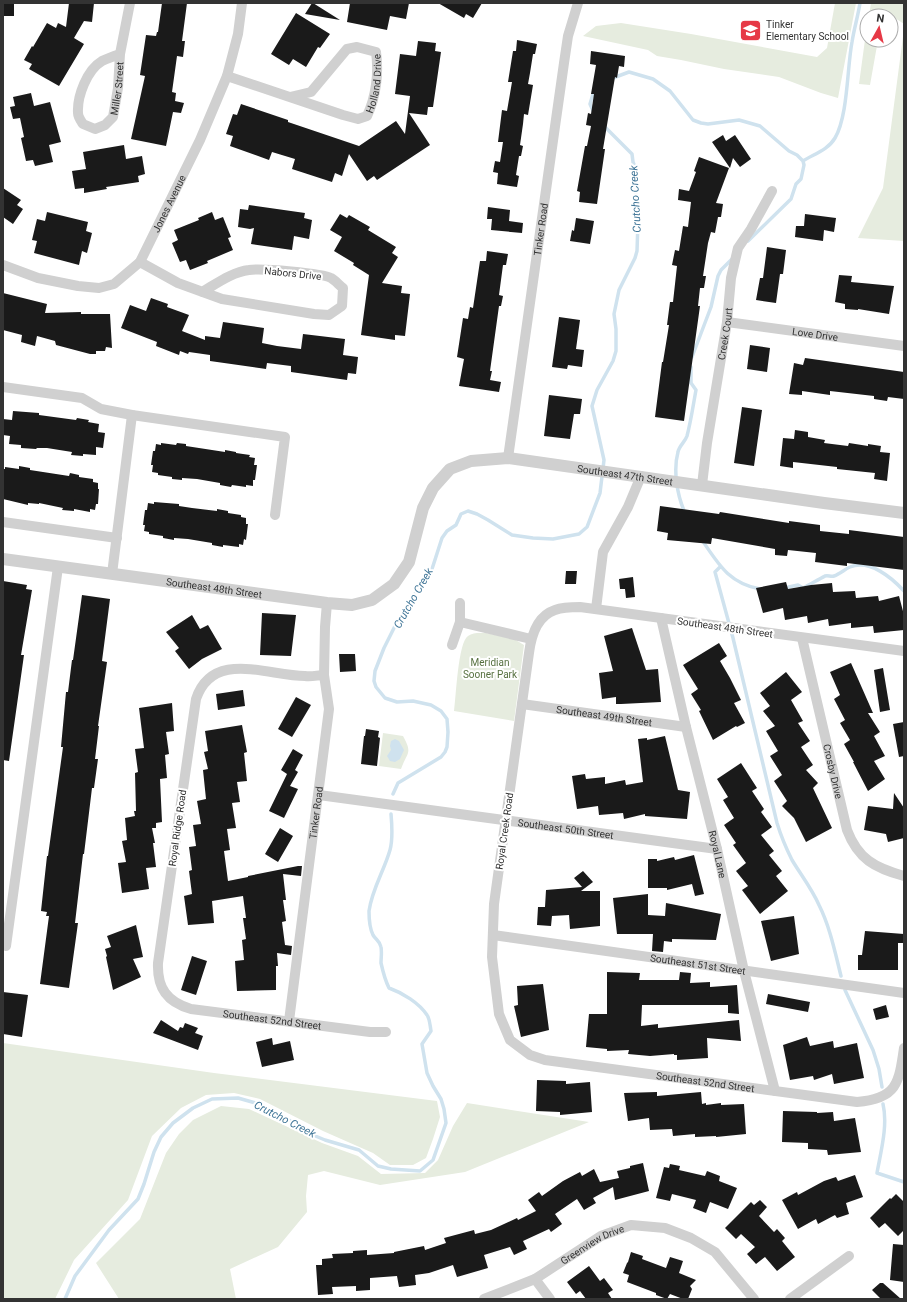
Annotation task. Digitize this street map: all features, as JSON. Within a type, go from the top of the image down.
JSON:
[{"type":"street","name":"Miller Street","points":[[120,54],[102,62],[91,72],[84,85],[79,100],[78,114],[83,124],[95,129],[105,125],[113,117],[118,88],[120,54],[130,3]]},
{"type":"street","name":"Jones Avenue","points":[[3,265],[38,278],[78,286],[99,288],[114,284],[127,275],[140,262],[200,140],[227,76],[238,34],[242,3]]},
{"type":"street","name":"Tinker Road","points":[[508,458],[568,36],[578,3]]},
{"type":"street","name":"Holland Drive","points":[[227,76],[290,98],[358,119],[367,116],[372,105],[378,66],[376,52],[357,47],[348,49],[311,92],[290,98]]},
{"type":"street","name":"Creek Court","points":[[702,485],[731,278],[738,248],[751,229],[772,191]]},
{"type":"street","name":"Nabors Drive","points":[[140,262],[178,283],[202,292],[222,299],[329,315],[342,306],[343,288],[331,278],[317,275],[270,270],[248,270],[231,276],[202,292]]},
{"type":"street","name":"Love Drive","points":[[726,322],[904,346]]},
{"type":"street","points":[[3,388],[82,398],[101,408],[132,416],[285,437],[274,515]]},
{"type":"street","points":[[112,574],[132,416]]},
{"type":"street","name":"Southeast 47th Street","points":[[409,562],[423,508],[433,488],[450,469],[471,461],[508,458],[904,513]]},
{"type":"street","points":[[596,609],[603,552],[628,507],[641,476]]},
{"type":"street","points":[[3,522],[117,538]]},
{"type":"street","name":"Southeast 48th Street","points":[[3,559],[328,604],[352,605],[372,600],[394,584],[409,562]]},
{"type":"street","points":[[6,946],[58,566]]},
{"type":"street","points":[[452,645],[460,622],[460,603]]},
{"type":"street","name":"Tinker Road","points":[[289,1021],[329,709],[324,675],[325,627],[328,604]]},
{"type":"street","name":"Southeast 48th Street","points":[[546,614],[554,610],[580,607],[904,651]]},
{"type":"street","name":"Royal Creek Road","points":[[519,1048],[510,1040],[499,1014],[492,957],[494,904],[531,639],[540,621],[546,614]]},
{"type":"street","name":"Royal Lane","points":[[661,618],[686,727],[717,848],[744,971],[775,1091]]},
{"type":"street","points":[[460,622],[531,639]]},
{"type":"street","name":"Crosby Drive","points":[[802,638],[845,822],[852,841],[864,858],[872,864],[904,876]]},
{"type":"street","name":"Royal Ridge Road","points":[[165,992],[158,974],[158,963],[196,699],[202,685],[209,678],[219,672],[241,668],[305,676],[324,675]]},
{"type":"street","name":"Southeast 49th Street","points":[[522,704],[686,727]]},
{"type":"street","name":"Southeast 50th Street","points":[[319,795],[717,848]]},
{"type":"street","name":"Southeast 51st Street","points":[[493,935],[904,992]]},
{"type":"street","name":"Southeast 52nd Street","points":[[165,992],[180,1006],[191,1009],[370,1032],[386,1032]]},
{"type":"street","name":"Southeast 52nd Street","points":[[519,1048],[530,1055],[545,1060],[857,1102],[866,1102],[879,1098],[893,1090],[899,1072],[904,1048]]},
{"type":"street","name":"Greenview Drive","points":[[484,1299],[535,1279],[601,1236],[631,1225],[665,1228],[691,1238],[715,1252],[754,1299]]},
{"type":"street","points":[[790,1299],[849,1256]]},
{"type":"street","points":[[535,1279],[550,1299]]},
{"type":"green space","points":[[835,3],[856,3],[838,98],[779,77],[724,69],[657,56],[648,50],[583,36],[596,26],[621,23],[817,57],[827,48]]},
{"type":"green space","points":[[871,3],[904,3],[904,24],[899,21],[899,8],[870,8]]},
{"type":"green space","points":[[904,29],[904,241],[858,238],[883,188]]},
{"type":"green space","points":[[864,48],[877,48],[870,85],[859,84]]},
{"type":"green space","name":"Meridian Sooner Park","points":[[486,633],[514,639],[524,645],[514,721],[454,711],[458,671],[465,640],[472,634]]},
{"type":"green space","points":[[383,733],[403,736],[408,746],[408,753],[401,769],[379,766]]},
{"type":"green space","points":[[3,1043],[214,1073],[437,1101],[440,1117],[426,1158],[413,1165],[390,1165],[373,1153],[323,1131],[260,1099],[234,1093],[206,1095],[181,1108],[152,1136],[128,1200],[74,1260],[55,1299],[3,1299]]},
{"type":"green space","points":[[467,1103],[589,1122],[465,1172],[380,1185],[324,1171],[308,1175],[306,1196],[307,1212],[278,1247],[230,1269],[236,1299],[119,1299],[96,1263],[140,1219],[166,1153],[179,1134],[193,1120],[221,1106],[249,1109],[322,1143],[358,1156],[381,1174],[425,1173],[438,1160],[453,1126]]},
{"type":"water","points":[[395,739],[399,741],[404,750],[400,759],[395,762],[390,761],[387,756],[391,750],[391,741]]},
{"type":"building","points":[[3,3],[14,3],[14,16],[3,16]]},
{"type":"building","points":[[69,3],[94,3],[92,22],[84,21],[74,38],[84,44],[59,86],[29,69],[32,64],[24,60],[47,23],[56,28],[58,23],[66,27]]},
{"type":"building","points":[[162,3],[187,3],[182,41],[185,41],[183,57],[177,56],[172,92],[176,93],[175,101],[184,103],[181,113],[173,112],[166,146],[131,139],[145,76],[140,75],[146,35],[156,36],[158,32]]},
{"type":"building","points":[[313,3],[340,20],[305,14]]},
{"type":"building","points":[[350,3],[409,3],[406,19],[390,16],[387,30],[347,22]]},
{"type":"building","points":[[438,3],[482,3],[473,18],[466,14],[464,18]]},
{"type":"building","points":[[296,13],[330,34],[320,48],[318,47],[306,67],[293,59],[289,65],[271,54]]},
{"type":"building","points":[[517,40],[537,44],[535,54],[533,54],[528,84],[533,85],[528,115],[524,114],[520,145],[523,146],[521,156],[519,156],[516,175],[519,176],[517,187],[497,184],[498,173],[493,172],[495,161],[500,162],[503,142],[498,142],[502,110],[507,111],[512,82],[508,82],[513,51],[516,51]]},
{"type":"building","points":[[418,41],[436,43],[435,51],[441,52],[433,107],[428,107],[427,115],[409,113],[430,145],[377,180],[374,176],[367,181],[349,154],[342,176],[335,173],[332,182],[292,169],[295,159],[272,152],[269,160],[230,146],[233,136],[226,134],[233,114],[237,115],[241,104],[359,146],[396,121],[405,134],[410,96],[395,94],[400,54],[416,56]]},
{"type":"building","points":[[591,51],[625,56],[624,67],[619,66],[617,78],[615,77],[603,149],[605,149],[597,204],[579,202],[580,192],[577,191],[585,146],[587,146],[591,126],[586,125],[588,113],[591,114],[594,94],[591,94],[596,65],[590,64]]},
{"type":"building","points":[[31,93],[34,106],[50,102],[61,142],[49,145],[53,162],[35,166],[33,160],[26,161],[21,138],[24,137],[20,118],[13,119],[10,107],[15,106],[13,97]]},
{"type":"building","points":[[723,135],[726,141],[735,135],[751,159],[740,167],[733,158],[730,168],[712,142]]},
{"type":"building","points":[[124,145],[126,159],[142,156],[145,174],[138,176],[139,182],[106,187],[107,189],[84,193],[84,188],[75,189],[72,171],[86,169],[83,152]]},
{"type":"building","points":[[699,157],[729,168],[716,203],[723,204],[721,217],[718,217],[715,233],[711,232],[708,243],[703,276],[706,276],[704,288],[700,288],[698,306],[700,306],[684,421],[655,417],[662,362],[669,325],[667,325],[670,302],[673,302],[677,266],[672,265],[675,250],[679,251],[683,226],[688,227],[691,202],[678,200],[679,189],[689,191],[696,172],[694,171]]},
{"type":"building","points":[[3,188],[21,200],[17,205],[23,209],[13,224],[3,217]]},
{"type":"building","points":[[249,205],[305,213],[304,218],[312,220],[309,239],[294,236],[292,250],[251,244],[254,228],[250,229],[238,227],[240,209],[248,210]]},
{"type":"building","points":[[488,207],[510,210],[509,221],[523,223],[522,233],[491,230],[492,219],[487,219]]},
{"type":"building","points":[[47,212],[88,222],[86,231],[92,233],[87,253],[82,251],[79,265],[34,253],[37,241],[32,240],[37,219],[45,221]]},
{"type":"building","points":[[212,212],[215,220],[223,217],[231,237],[228,238],[233,250],[207,261],[208,263],[190,270],[186,260],[180,262],[172,243],[178,240],[174,230],[199,220],[198,218]]},
{"type":"building","points":[[340,214],[347,218],[349,215],[370,227],[368,230],[396,247],[392,253],[398,257],[382,283],[402,286],[401,293],[410,294],[405,336],[395,335],[395,340],[361,335],[369,275],[353,265],[354,263],[334,251],[342,237],[330,230]]},
{"type":"building","points":[[805,214],[836,218],[834,232],[824,230],[823,241],[795,237],[796,226],[804,226]]},
{"type":"building","points":[[576,218],[594,221],[590,244],[570,241],[572,230],[574,231]]},
{"type":"building","points":[[767,247],[786,250],[783,274],[780,274],[776,303],[756,300],[760,278],[763,278]]},
{"type":"building","points":[[487,251],[508,254],[506,265],[503,265],[499,295],[503,296],[501,306],[499,306],[490,371],[492,371],[490,380],[501,382],[499,392],[459,386],[464,359],[457,357],[463,318],[468,319],[470,307],[473,308],[480,261],[486,261]]},
{"type":"building","points":[[839,275],[852,276],[851,282],[894,286],[889,314],[858,309],[845,309],[845,304],[835,302]]},
{"type":"building","points":[[3,293],[47,304],[45,313],[81,312],[81,314],[110,314],[112,348],[106,347],[105,351],[96,351],[96,354],[90,354],[56,345],[55,341],[37,336],[35,346],[21,342],[22,335],[3,330]]},
{"type":"building","points":[[151,298],[168,304],[167,307],[189,315],[182,331],[205,340],[205,336],[220,338],[223,322],[264,328],[262,343],[277,346],[301,349],[303,334],[345,339],[343,355],[358,357],[356,374],[348,373],[347,380],[291,372],[291,366],[267,363],[266,369],[210,361],[210,355],[189,352],[188,354],[180,351],[179,355],[156,346],[157,342],[121,328],[130,305],[146,311]]},
{"type":"building","points":[[559,317],[580,320],[576,349],[584,350],[582,367],[568,365],[567,369],[552,367]]},
{"type":"building","points":[[750,345],[770,348],[767,372],[747,369]]},
{"type":"building","points":[[805,358],[904,372],[904,399],[888,397],[887,401],[874,399],[874,396],[830,391],[830,395],[802,391],[802,395],[789,394],[794,363],[803,365]]},
{"type":"building","points":[[549,395],[582,399],[580,414],[574,414],[570,439],[544,436]]},
{"type":"building","points":[[742,407],[762,410],[754,466],[734,463]]},
{"type":"building","points":[[13,411],[39,413],[39,415],[76,420],[77,418],[89,420],[88,422],[99,424],[98,432],[105,433],[103,448],[96,447],[96,455],[83,454],[83,456],[71,455],[72,452],[47,448],[21,448],[21,445],[9,444],[10,436],[3,435],[3,419],[12,420]]},
{"type":"building","points":[[795,430],[808,432],[808,437],[825,440],[824,443],[848,446],[849,443],[868,446],[868,444],[881,446],[880,452],[890,453],[887,481],[874,479],[875,473],[837,469],[837,467],[793,462],[793,468],[780,466],[783,438],[794,439]]},
{"type":"building","points":[[161,443],[176,445],[177,443],[186,444],[186,446],[225,452],[225,450],[250,455],[249,457],[255,458],[254,465],[257,465],[253,486],[246,485],[246,487],[232,485],[231,487],[220,485],[220,483],[197,479],[172,479],[172,477],[158,475],[158,473],[152,472],[153,465],[151,465],[153,451],[155,451],[156,444],[161,445]]},
{"type":"building","points":[[19,466],[30,468],[30,470],[69,476],[70,473],[79,475],[79,477],[93,479],[93,482],[98,483],[99,489],[98,504],[96,504],[95,510],[90,509],[90,512],[74,509],[74,511],[62,510],[63,508],[39,503],[28,503],[28,505],[3,499],[3,469],[5,469],[5,467],[19,469]]},
{"type":"building","points":[[154,502],[179,504],[179,506],[217,511],[217,509],[228,511],[228,513],[241,515],[241,517],[246,518],[246,524],[248,524],[246,540],[244,539],[243,545],[239,544],[239,547],[223,545],[223,547],[212,545],[212,543],[188,539],[174,538],[174,540],[163,538],[163,536],[149,534],[149,532],[144,531],[145,525],[143,525],[145,510],[147,510],[148,503],[154,504]]},
{"type":"building","points":[[660,506],[719,514],[720,512],[789,523],[789,521],[820,525],[820,531],[849,534],[849,530],[904,537],[904,570],[847,563],[847,566],[815,562],[816,553],[788,550],[787,556],[775,555],[775,549],[712,538],[711,544],[667,540],[668,533],[657,531]]},
{"type":"building","points":[[566,571],[577,571],[576,584],[565,584]]},
{"type":"building","points":[[633,577],[635,597],[626,598],[625,589],[620,589],[619,579]]},
{"type":"building","points":[[3,581],[27,585],[26,589],[32,590],[21,655],[24,655],[9,761],[3,760]]},
{"type":"building","points":[[786,582],[788,589],[832,583],[833,592],[855,591],[856,598],[878,596],[879,601],[899,596],[904,615],[904,630],[874,633],[873,626],[851,628],[851,623],[829,626],[828,619],[808,623],[807,616],[785,620],[783,608],[763,613],[756,588]]},
{"type":"building","points":[[82,595],[110,599],[102,661],[107,662],[98,726],[95,759],[98,759],[94,788],[92,788],[83,854],[75,923],[78,923],[69,988],[40,984],[49,916],[46,916],[47,912],[41,911],[47,856],[63,747],[61,747],[66,692],[68,692]]},
{"type":"building","points":[[262,613],[296,615],[291,656],[260,655]]},
{"type":"building","points":[[192,615],[200,629],[208,625],[222,649],[202,659],[189,669],[175,651],[179,648],[166,632]]},
{"type":"building","points":[[632,628],[646,670],[658,669],[661,702],[616,704],[616,697],[602,699],[599,673],[613,671],[604,636]]},
{"type":"building","points":[[719,643],[727,656],[720,661],[741,700],[734,703],[745,723],[737,727],[736,726],[713,740],[699,711],[701,710],[691,694],[698,689],[683,665]]},
{"type":"building","points":[[339,654],[355,654],[356,671],[340,672]]},
{"type":"building","points":[[851,663],[873,713],[868,713],[880,732],[874,736],[885,756],[874,761],[885,779],[868,791],[844,744],[850,740],[840,723],[845,720],[834,699],[840,695],[830,672]]},
{"type":"building","points":[[883,668],[890,710],[880,712],[874,670]]},
{"type":"building","points":[[786,672],[802,692],[791,700],[803,721],[798,723],[810,741],[801,747],[813,765],[806,770],[818,783],[813,788],[832,828],[806,842],[794,818],[782,806],[787,801],[774,781],[782,775],[770,756],[778,751],[766,731],[775,726],[763,711],[770,706],[760,693]]},
{"type":"building","points":[[243,690],[245,706],[218,710],[216,694]]},
{"type":"building","points":[[296,697],[311,705],[292,737],[278,729]]},
{"type":"building","points":[[172,703],[174,731],[166,732],[169,754],[165,755],[167,778],[160,779],[162,822],[156,823],[156,828],[152,828],[155,843],[153,843],[156,867],[146,868],[149,889],[122,893],[118,863],[126,862],[122,841],[127,840],[125,818],[135,816],[134,811],[136,811],[135,773],[138,772],[135,749],[144,748],[139,708]]},
{"type":"building","points":[[904,722],[904,756],[899,757],[893,724]]},
{"type":"building","points":[[242,725],[247,752],[244,753],[247,781],[237,782],[240,802],[232,803],[236,828],[227,829],[230,850],[224,851],[228,881],[302,866],[301,876],[283,874],[286,900],[283,900],[286,921],[282,922],[285,945],[292,946],[291,955],[277,953],[278,966],[276,966],[276,990],[237,991],[235,961],[244,960],[242,940],[246,939],[243,918],[246,918],[243,896],[212,901],[214,923],[188,925],[184,896],[192,894],[189,871],[192,870],[189,847],[196,846],[193,825],[201,824],[197,801],[206,799],[203,770],[208,769],[204,752],[208,751],[205,731]]},
{"type":"building","points":[[366,729],[379,731],[378,737],[380,738],[377,766],[361,764]]},
{"type":"building","points":[[665,736],[678,790],[690,792],[687,819],[645,816],[645,814],[624,819],[623,813],[599,815],[598,806],[577,809],[572,776],[585,774],[586,779],[605,777],[605,784],[625,780],[626,785],[643,782],[638,739],[647,738],[647,740]]},
{"type":"building","points":[[293,749],[303,755],[295,770],[298,772],[290,786],[298,789],[284,818],[269,811],[287,774],[281,770]]},
{"type":"building","points":[[741,763],[757,788],[752,791],[764,809],[761,812],[772,827],[761,835],[774,851],[769,855],[782,871],[776,876],[788,891],[760,914],[742,890],[748,886],[736,871],[746,863],[733,845],[736,843],[724,825],[734,818],[723,800],[728,797],[717,779]]},
{"type":"building","points":[[894,793],[904,808],[904,838],[888,842],[886,834],[864,830],[868,806],[893,809]]},
{"type":"building","points":[[280,828],[293,836],[278,862],[265,854]]},
{"type":"building","points":[[694,855],[704,894],[695,896],[692,884],[667,890],[667,888],[648,888],[648,859],[657,859],[657,861],[674,857],[675,860]]},
{"type":"building","points":[[583,871],[593,882],[581,891],[600,891],[600,926],[570,929],[569,915],[552,916],[551,926],[537,925],[538,907],[545,907],[546,890],[582,887],[574,878]]},
{"type":"building","points":[[648,894],[648,915],[665,916],[666,903],[721,914],[716,940],[672,939],[672,942],[664,941],[663,952],[652,951],[653,934],[617,934],[613,898]]},
{"type":"building","points":[[794,916],[799,954],[771,961],[761,921]]},
{"type":"building","points":[[136,925],[143,957],[133,959],[141,977],[113,990],[105,949],[111,947],[107,936]]},
{"type":"building","points":[[865,931],[904,934],[904,943],[898,943],[898,970],[858,970],[858,955],[862,955]]},
{"type":"building","points":[[192,956],[207,961],[196,995],[181,990]]},
{"type":"building","points":[[607,972],[640,973],[639,980],[679,980],[680,972],[691,973],[690,983],[710,982],[710,987],[737,985],[739,1014],[728,1013],[728,1005],[642,1005],[641,1026],[658,1024],[658,1028],[739,1020],[741,1041],[707,1038],[708,1058],[677,1060],[677,1055],[674,1054],[650,1056],[628,1054],[629,1050],[607,1051],[607,1049],[586,1047],[589,1014],[607,1014]]},
{"type":"building","points":[[543,984],[549,1030],[521,1037],[514,1006],[518,1005],[517,986]]},
{"type":"building","points":[[3,992],[28,995],[22,1037],[3,1034]]},
{"type":"building","points":[[768,994],[810,1002],[808,1012],[766,1004]]},
{"type":"building","points":[[886,1005],[889,1017],[876,1020],[873,1009]]},
{"type":"building","points":[[161,1020],[178,1031],[180,1027],[183,1028],[185,1023],[198,1028],[195,1033],[203,1036],[198,1050],[153,1033]]},
{"type":"building","points":[[807,1037],[810,1046],[833,1041],[834,1048],[857,1043],[864,1078],[834,1084],[832,1074],[814,1080],[813,1076],[790,1080],[783,1045]]},
{"type":"building","points":[[272,1038],[273,1045],[290,1041],[294,1060],[262,1067],[256,1042]]},
{"type":"building","points":[[537,1080],[566,1081],[566,1084],[590,1082],[592,1112],[560,1115],[560,1112],[536,1111]]},
{"type":"building","points":[[657,1092],[657,1096],[701,1092],[702,1104],[706,1103],[706,1105],[721,1103],[721,1105],[744,1104],[746,1134],[716,1137],[695,1137],[695,1134],[673,1136],[672,1129],[650,1130],[649,1118],[628,1121],[624,1093]]},
{"type":"building","points":[[783,1111],[817,1113],[833,1112],[834,1121],[855,1118],[861,1152],[828,1155],[827,1150],[808,1149],[808,1143],[782,1142]]},
{"type":"building","points":[[643,1163],[649,1191],[615,1200],[613,1187],[593,1198],[596,1203],[584,1210],[577,1199],[555,1214],[562,1224],[551,1232],[549,1229],[523,1241],[527,1249],[514,1255],[510,1247],[484,1255],[488,1268],[457,1277],[453,1265],[429,1273],[415,1275],[416,1285],[399,1287],[397,1276],[370,1278],[370,1290],[356,1291],[356,1286],[332,1287],[333,1294],[318,1295],[316,1265],[322,1265],[322,1259],[333,1258],[332,1254],[353,1253],[353,1251],[367,1250],[367,1255],[394,1253],[424,1246],[425,1250],[446,1243],[444,1238],[474,1230],[475,1234],[491,1230],[517,1218],[518,1220],[536,1211],[528,1200],[539,1192],[542,1196],[563,1181],[580,1172],[582,1176],[594,1169],[600,1182],[619,1178],[617,1171]]},
{"type":"building","points":[[670,1164],[680,1166],[679,1170],[705,1176],[707,1171],[720,1176],[719,1181],[737,1188],[728,1209],[710,1202],[706,1213],[693,1208],[696,1200],[672,1194],[670,1201],[656,1198],[664,1167],[669,1168]]},
{"type":"building","points":[[855,1175],[863,1197],[846,1203],[849,1214],[837,1218],[835,1215],[818,1224],[816,1219],[798,1229],[782,1200],[797,1192],[798,1195],[824,1181],[836,1177],[838,1181]]},
{"type":"building","points":[[896,1194],[904,1202],[904,1230],[898,1236],[885,1223],[879,1228],[870,1218]]},
{"type":"building","points":[[760,1200],[767,1207],[759,1216],[774,1232],[777,1229],[785,1238],[782,1241],[795,1257],[777,1271],[765,1257],[756,1264],[747,1254],[755,1247],[741,1234],[736,1239],[725,1228],[751,1202],[754,1205]]},
{"type":"building","points":[[893,1244],[904,1245],[904,1282],[890,1280]]},
{"type":"building","points":[[631,1252],[643,1256],[642,1259],[666,1268],[670,1257],[683,1261],[679,1273],[696,1280],[690,1286],[692,1289],[688,1299],[683,1299],[670,1294],[667,1299],[656,1295],[656,1293],[627,1282],[629,1275],[623,1273]]},
{"type":"building","points":[[589,1266],[600,1281],[604,1278],[613,1290],[608,1293],[612,1299],[586,1299],[580,1291],[576,1294],[567,1282]]},
{"type":"building","points":[[880,1283],[883,1283],[901,1299],[881,1299],[872,1290]]},
{"type":"waterway","name":"Crutcho Creek","points":[[803,161],[829,146],[839,129],[845,105],[850,53],[860,3]]},
{"type":"waterway","name":"Crutcho Creek","points":[[613,78],[629,72],[653,79],[670,91],[693,120],[708,124],[739,120],[760,126],[803,161]]},
{"type":"waterway","name":"Crutcho Creek","points":[[594,113],[590,104],[593,94],[596,92]]},
{"type":"waterway","name":"Crutcho Creek","points":[[393,794],[398,783],[441,757],[447,747],[447,719],[441,711],[431,705],[413,701],[397,702],[385,698],[376,687],[374,681],[375,671],[384,648],[395,626],[404,616],[420,584],[432,569],[442,538],[447,531],[456,525],[461,514],[468,511],[477,514],[512,535],[553,539],[579,534],[587,527],[600,493],[604,460],[592,406],[597,390],[613,361],[616,351],[614,314],[619,290],[637,251],[638,222],[636,212],[635,167],[632,154],[604,126]]},
{"type":"waterway","points":[[748,241],[791,199],[796,184],[801,179],[804,165],[803,161]]},
{"type":"waterway","points":[[692,357],[711,307],[718,276],[721,270],[732,259]]},
{"type":"waterway","points":[[685,513],[678,491],[676,467],[679,450],[687,436],[696,390],[691,383],[691,367]]},
{"type":"waterway","points":[[702,540],[726,572],[740,582],[760,589]]},
{"type":"waterway","points":[[784,588],[798,585],[803,588],[825,576],[834,576],[850,567],[858,565],[880,571],[904,591]]},
{"type":"waterway","points":[[720,567],[715,572],[733,638],[777,823],[792,860],[813,893],[823,913],[832,940],[841,976]]},
{"type":"waterway","name":"Crutcho Creek","points":[[65,1299],[75,1276],[109,1230],[138,1199],[154,1152],[161,1137],[173,1123],[193,1108],[212,1099],[238,1098],[259,1104],[313,1135],[359,1150],[378,1166],[391,1169],[420,1171],[433,1160],[446,1123],[441,1099],[427,1073],[422,1044],[431,1031],[428,1017],[415,1003],[389,988],[381,963],[380,945],[373,935],[370,923],[369,911],[375,888],[391,846],[391,814]]},
{"type":"waterway","points":[[845,990],[873,1050],[879,1069],[882,1087]]},
{"type":"waterway","points":[[883,1104],[885,1121],[877,1173],[904,1182]]},
{"type":"place","name":"Tinker Elementary School","points":[[751,30]]}]
